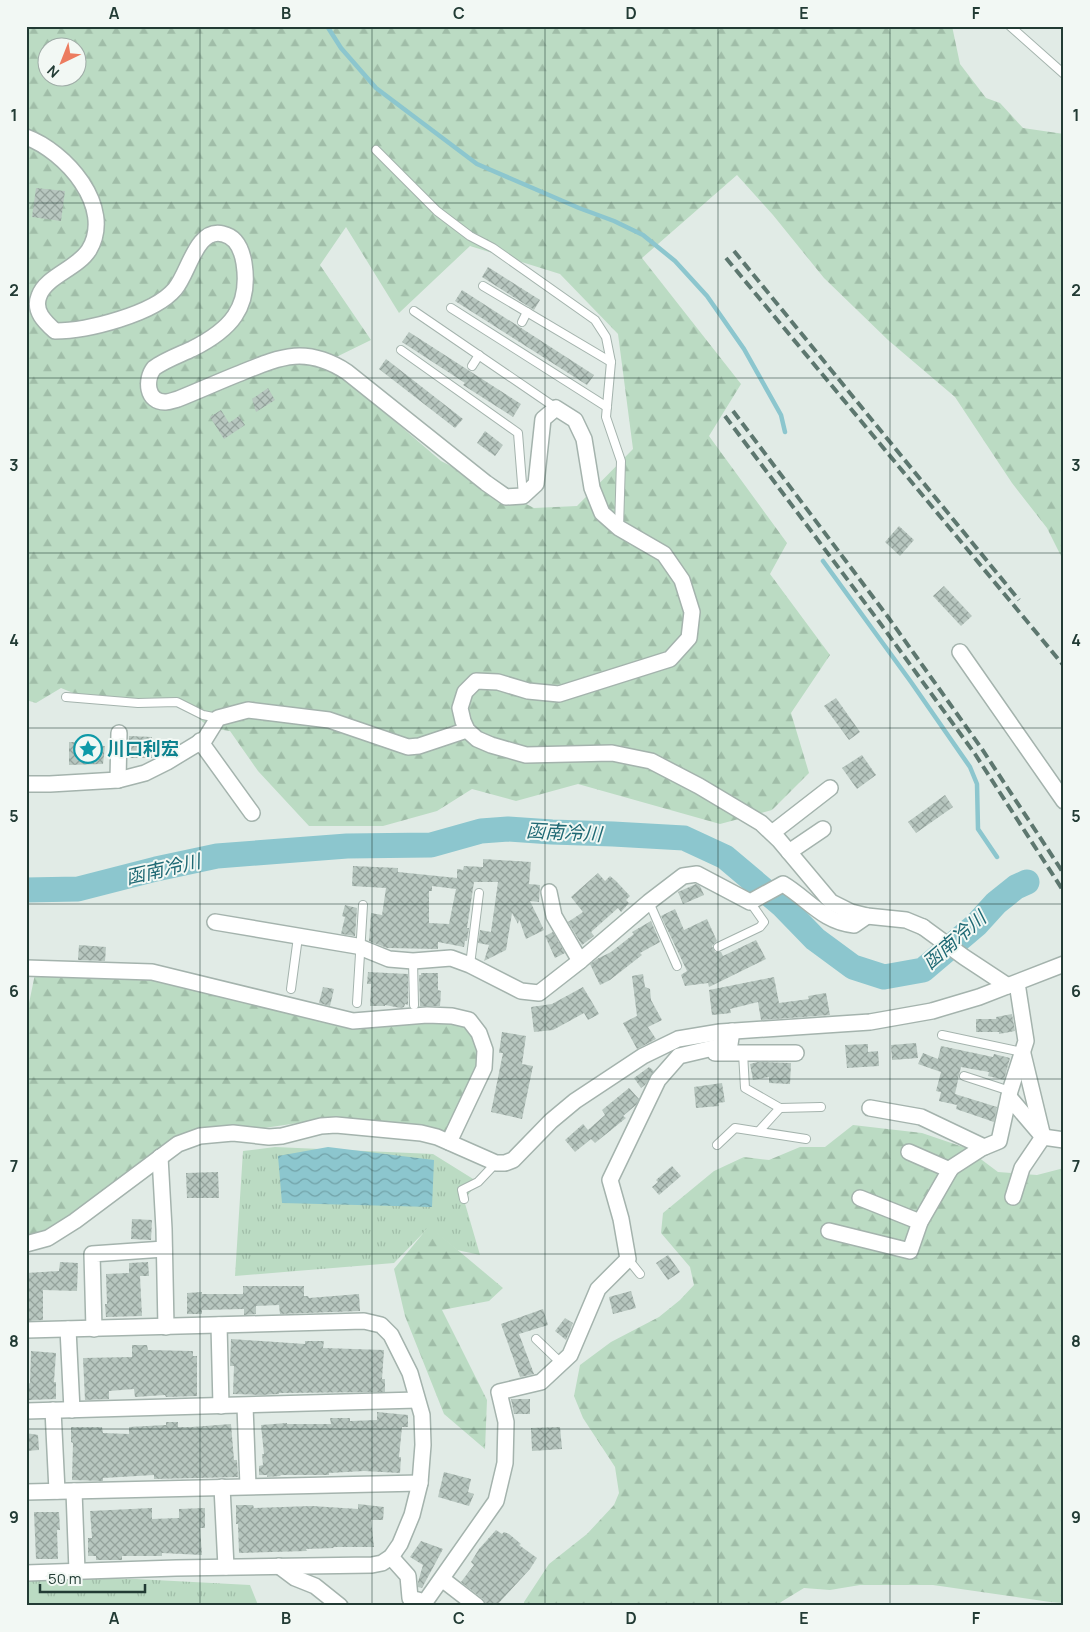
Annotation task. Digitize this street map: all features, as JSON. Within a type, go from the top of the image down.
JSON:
[{"type":"street","points":[[26,137],[38,141],[56,154],[86,189],[94,208],[97,228],[88,250],[78,263],[49,282],[39,294],[37,303],[39,313],[56,331],[71,331],[91,327],[142,311],[161,302],[175,290],[204,237],[216,233],[225,234],[239,246],[244,261],[244,288],[241,306],[237,314],[213,337],[154,368],[147,385],[153,397],[165,402],[178,399],[283,357],[316,358],[335,365],[346,372],[506,497],[523,496],[536,484],[543,419],[556,408],[575,420],[584,439],[592,488],[602,513],[619,528],[664,554],[682,580],[692,612],[689,638],[670,659],[559,694],[528,691],[498,682],[476,681],[465,692],[460,708],[467,730],[478,739],[491,745],[526,755],[612,752],[651,760],[761,823],[789,852],[831,902],[851,912],[867,916],[906,920],[923,927],[964,957],[1012,984],[1026,1041],[998,1141],[984,1147],[950,1170],[920,1222],[910,1251],[830,1231]]},
{"type":"street","points":[[960,652],[1064,801]]},
{"type":"street","points":[[26,784],[118,780],[145,773],[205,739],[218,718],[248,710],[330,720],[408,747],[428,744],[467,730]]},
{"type":"street","points":[[118,780],[119,733]]},
{"type":"street","points":[[200,741],[252,813]]},
{"type":"street","points":[[772,833],[830,788]]},
{"type":"street","points":[[789,852],[823,829]]},
{"type":"street","points":[[215,922],[361,948],[389,959],[413,961],[451,958],[470,965],[521,991],[539,993],[683,876],[697,874],[750,902],[783,884],[798,893],[821,914],[840,924],[854,925],[867,916]]},
{"type":"street","points":[[549,892],[554,916],[580,961]]},
{"type":"street","points":[[26,1244],[48,1238],[75,1221],[178,1144],[200,1136],[233,1133],[276,1137],[321,1126],[336,1125],[421,1133],[437,1137],[496,1163],[505,1163],[513,1160],[551,1121],[575,1102],[643,1056],[678,1038],[732,1031],[870,1022],[932,1011],[979,997],[1064,964]]},
{"type":"street","points":[[26,968],[152,972],[353,1021],[427,1015],[452,1016],[470,1020],[479,1033],[485,1050],[484,1068],[449,1142]]},
{"type":"street","points":[[391,1557],[408,1576],[410,1598],[425,1602],[496,1501],[505,1463],[506,1422],[500,1392],[541,1382],[570,1355],[598,1289],[628,1259],[622,1220],[610,1180],[658,1080],[679,1056],[730,1044],[732,1031]]},
{"type":"street","points":[[1013,1197],[1022,1168],[1043,1137],[1022,1052]]},
{"type":"street","points":[[691,1053],[796,1053]]},
{"type":"street","points":[[1010,1094],[1043,1137],[1064,1140]]},
{"type":"street","points":[[870,1108],[921,1117],[984,1147]]},
{"type":"street","points":[[909,1152],[950,1170]]},
{"type":"street","points":[[160,1157],[166,1327]]},
{"type":"street","points":[[860,1198],[920,1222]]},
{"type":"street","points":[[94,1328],[92,1254],[164,1249]]},
{"type":"street","points":[[26,1330],[364,1321],[381,1325],[391,1335],[410,1373],[422,1415],[423,1445],[420,1483],[412,1515],[400,1544],[391,1557],[382,1563],[372,1565],[26,1573]]},
{"type":"street","points":[[219,1325],[221,1406]]},
{"type":"street","points":[[68,1329],[72,1410]]},
{"type":"street","points":[[26,1411],[417,1400]]},
{"type":"street","points":[[245,1406],[248,1486]]},
{"type":"street","points":[[53,1410],[57,1492]]},
{"type":"street","points":[[26,1492],[420,1483]]},
{"type":"street","points":[[222,1487],[226,1567]]},
{"type":"street","points":[[74,1491],[77,1571]]},
{"type":"street","points":[[279,1566],[295,1578],[315,1586],[340,1606]]},
{"type":"street","points":[[442,1579],[477,1606]]},
{"type":"lane","points":[[1010,26],[1064,74]]},
{"type":"lane","points":[[376,150],[437,211],[470,236],[494,248],[596,320],[606,337],[611,362],[606,417],[621,461],[619,528]]},
{"type":"lane","points":[[483,286],[611,362]]},
{"type":"lane","points":[[451,308],[607,407]]},
{"type":"lane","points":[[414,311],[556,408]]},
{"type":"lane","points":[[522,322],[527,312]]},
{"type":"lane","points":[[400,350],[518,433],[523,496]]},
{"type":"lane","points":[[472,366],[479,355]]},
{"type":"lane","points":[[66,697],[138,703],[177,702],[203,715],[218,718]]},
{"type":"lane","points":[[470,965],[479,893]]},
{"type":"lane","points":[[649,902],[677,966]]},
{"type":"lane","points":[[718,947],[760,928],[764,922],[750,902]]},
{"type":"lane","points":[[357,1003],[364,905]]},
{"type":"lane","points":[[290,989],[298,937]]},
{"type":"lane","points":[[413,961],[414,1005]]},
{"type":"lane","points":[[942,1035],[1022,1052]]},
{"type":"lane","points":[[743,1053],[745,1088],[780,1108],[821,1107]]},
{"type":"lane","points":[[964,1076],[1010,1094]]},
{"type":"lane","points":[[759,1132],[780,1108]]},
{"type":"lane","points":[[717,1144],[735,1128],[806,1139]]},
{"type":"lane","points":[[464,1200],[462,1190],[478,1182],[496,1163]]},
{"type":"lane","points":[[628,1259],[640,1274]]},
{"type":"lane","points":[[536,1339],[561,1363]]},
{"type":"green space","points":[[26,26],[952,26],[960,64],[986,98],[1000,103],[1023,128],[1064,134],[1064,562],[1047,528],[1012,483],[955,397],[888,340],[824,278],[773,215],[737,175],[642,258],[741,384],[709,436],[787,543],[770,574],[830,655],[791,713],[809,773],[772,810],[720,824],[578,784],[516,801],[472,789],[437,811],[383,826],[309,826],[258,771],[230,731],[210,728],[176,699],[90,700],[61,688],[36,703],[26,700]],"holes":[[[346,227],[399,313],[470,246],[560,274],[618,334],[633,449],[577,506],[534,508],[441,461],[326,362],[371,340],[320,265]]]},
{"type":"green space","points":[[35,974],[144,977],[365,1023],[436,1021],[472,1028],[484,1068],[442,1139],[318,1120],[182,1142],[75,1221],[26,1239],[26,1018]]},
{"type":"green space","points":[[853,1125],[922,1133],[966,1148],[998,1172],[1037,1175],[1064,1168],[1064,1603],[933,1585],[860,1585],[830,1590],[804,1588],[777,1606],[524,1606],[524,1602],[549,1564],[587,1534],[614,1505],[619,1493],[615,1467],[583,1418],[574,1396],[580,1365],[611,1342],[659,1317],[680,1300],[694,1285],[690,1267],[661,1233],[663,1213],[714,1171],[744,1157],[769,1160],[800,1147],[825,1147]]},
{"type":"green space","points":[[275,1147],[433,1154],[478,1182],[464,1200],[480,1255],[457,1250],[429,1227],[394,1263],[235,1276],[243,1151]]},
{"type":"green space","points":[[429,1226],[503,1288],[489,1301],[442,1310],[487,1400],[485,1449],[444,1414],[405,1316],[394,1269]]},
{"type":"green space","points":[[26,1578],[136,1579],[250,1585],[258,1605],[26,1606]]},
{"type":"water","points":[[328,1147],[434,1160],[432,1207],[282,1203],[278,1156]]},
{"type":"building","points":[[36,188],[65,191],[61,221],[32,217]]},
{"type":"building","points":[[488,267],[540,300],[534,310],[482,277]]},
{"type":"building","points":[[462,290],[594,375],[587,385],[455,301]]},
{"type":"building","points":[[409,332],[521,404],[513,417],[402,342]]},
{"type":"building","points":[[386,359],[463,419],[455,428],[379,369]]},
{"type":"building","points":[[268,388],[275,400],[256,412],[252,399]]},
{"type":"building","points":[[221,410],[229,423],[239,416],[245,425],[224,439],[210,417]]},
{"type":"building","points":[[485,431],[503,445],[495,456],[477,443]]},
{"type":"building","points":[[899,526],[914,540],[900,556],[885,542]]},
{"type":"building","points":[[944,586],[972,616],[961,626],[933,596]]},
{"type":"building","points":[[836,698],[860,732],[849,740],[824,706]]},
{"type":"building","points":[[129,736],[152,737],[152,758],[128,758]]},
{"type":"building","points":[[69,742],[93,742],[94,747],[105,746],[103,764],[69,765]]},
{"type":"building","points":[[862,755],[876,775],[857,789],[842,768]]},
{"type":"building","points":[[945,795],[953,807],[916,833],[908,822]]},
{"type":"building","points":[[483,859],[531,862],[529,884],[540,885],[539,902],[530,901],[544,930],[526,939],[519,919],[518,924],[512,913],[506,950],[484,961],[489,945],[478,943],[480,930],[491,932],[498,882],[474,882],[467,928],[469,928],[467,941],[465,941],[464,947],[438,942],[438,949],[387,948],[369,941],[371,913],[382,915],[386,888],[352,886],[353,866],[398,868],[398,872],[457,878],[457,869],[463,870],[464,866],[483,867]],"holes":[[[432,886],[456,889],[449,924],[429,923],[429,891],[432,891]]]},
{"type":"building","points":[[598,873],[605,881],[610,876],[616,881],[630,896],[626,900],[629,903],[621,912],[618,908],[591,932],[594,936],[582,945],[568,922],[583,912],[571,897]]},
{"type":"building","points":[[696,884],[700,886],[704,895],[683,904],[678,892]]},
{"type":"building","points":[[345,905],[357,908],[355,936],[341,934],[345,917],[342,916]]},
{"type":"building","points":[[675,909],[684,930],[707,919],[717,941],[712,946],[715,952],[721,952],[723,956],[756,940],[766,959],[709,987],[708,983],[685,986],[681,975],[687,971],[661,916]]},
{"type":"building","points":[[651,921],[660,942],[640,953],[642,955],[610,980],[600,985],[590,964],[611,952],[634,934],[632,932]]},
{"type":"building","points":[[553,932],[565,953],[555,958],[545,936]]},
{"type":"building","points":[[79,945],[106,947],[105,961],[78,960]]},
{"type":"building","points":[[368,972],[408,974],[408,1005],[405,1004],[401,1008],[385,1005],[370,1006],[371,984],[367,984]]},
{"type":"building","points":[[421,973],[438,973],[438,990],[441,991],[440,1006],[420,1006],[419,975]]},
{"type":"building","points":[[643,974],[645,987],[650,989],[651,1000],[662,1020],[648,1027],[656,1039],[637,1049],[623,1023],[637,1016],[632,976]]},
{"type":"building","points":[[774,977],[779,1003],[809,999],[808,996],[826,993],[830,1015],[761,1020],[758,1002],[730,1009],[731,1013],[712,1015],[709,990]]},
{"type":"building","points":[[323,987],[334,989],[330,1006],[319,1003]]},
{"type":"building","points":[[583,987],[599,1014],[588,1020],[584,1013],[553,1030],[534,1032],[531,1007],[552,1004]]},
{"type":"building","points":[[1012,1014],[1015,1031],[999,1034],[999,1032],[976,1032],[976,1019],[996,1019],[996,1017]]},
{"type":"building","points":[[502,1032],[526,1036],[522,1064],[533,1066],[522,1119],[491,1112],[503,1053],[499,1053]]},
{"type":"building","points":[[916,1043],[918,1058],[892,1060],[891,1045]]},
{"type":"building","points":[[868,1044],[868,1052],[878,1051],[879,1066],[847,1068],[845,1045]]},
{"type":"building","points":[[941,1046],[993,1057],[994,1054],[1010,1058],[1004,1080],[988,1076],[989,1072],[961,1067],[955,1094],[997,1107],[994,1122],[956,1109],[957,1105],[939,1101],[941,1092],[936,1091],[941,1072],[918,1064],[923,1053],[938,1059]]},
{"type":"building","points":[[758,1062],[791,1063],[790,1084],[769,1083],[769,1077],[753,1080],[750,1064]]},
{"type":"building","points":[[649,1067],[654,1071],[641,1088],[634,1078]]},
{"type":"building","points":[[722,1083],[725,1102],[718,1103],[719,1106],[696,1108],[694,1087]]},
{"type":"building","points":[[629,1088],[639,1099],[636,1105],[623,1116],[626,1118],[595,1143],[591,1139],[575,1152],[565,1140],[583,1124],[588,1130],[605,1115],[602,1110]]},
{"type":"building","points":[[672,1166],[681,1176],[659,1195],[652,1187],[658,1182],[656,1180]]},
{"type":"building","points":[[218,1172],[219,1198],[187,1198],[186,1173]]},
{"type":"building","points":[[132,1219],[152,1220],[151,1240],[131,1239]]},
{"type":"building","points":[[668,1255],[680,1272],[668,1280],[656,1263]]},
{"type":"building","points":[[60,1262],[78,1263],[77,1291],[43,1290],[43,1320],[26,1321],[26,1273],[59,1271]]},
{"type":"building","points":[[148,1262],[149,1276],[140,1276],[142,1316],[106,1317],[106,1274],[129,1273],[129,1263]]},
{"type":"building","points":[[243,1286],[304,1286],[304,1296],[309,1298],[359,1294],[360,1311],[280,1314],[279,1305],[256,1306],[256,1314],[244,1315],[244,1309],[202,1310],[202,1314],[187,1314],[187,1293],[243,1294]]},
{"type":"building","points":[[631,1291],[636,1308],[613,1314],[609,1297]]},
{"type":"building","points":[[543,1309],[548,1325],[519,1334],[534,1374],[520,1377],[501,1324]]},
{"type":"building","points":[[565,1318],[573,1323],[566,1340],[555,1331]]},
{"type":"building","points":[[231,1339],[305,1344],[305,1341],[324,1341],[323,1348],[384,1350],[382,1379],[385,1379],[385,1392],[233,1394],[234,1366],[230,1366]]},
{"type":"building","points":[[132,1345],[147,1345],[148,1350],[193,1351],[193,1356],[197,1356],[197,1396],[166,1397],[165,1395],[135,1397],[134,1389],[109,1391],[109,1399],[85,1400],[83,1358],[132,1357]]},
{"type":"building","points":[[31,1351],[56,1353],[54,1382],[56,1382],[56,1399],[29,1400],[28,1384],[30,1383]]},
{"type":"building","points":[[511,1399],[530,1399],[530,1414],[514,1414]]},
{"type":"building","points":[[377,1412],[408,1415],[408,1427],[402,1427],[399,1457],[401,1457],[400,1473],[364,1471],[329,1473],[329,1475],[280,1475],[267,1477],[267,1475],[259,1475],[259,1466],[263,1465],[262,1454],[264,1454],[261,1425],[287,1423],[331,1424],[330,1418],[350,1418],[350,1421],[377,1420]]},
{"type":"building","points":[[166,1422],[178,1422],[178,1427],[231,1424],[234,1460],[237,1460],[238,1477],[154,1479],[154,1475],[103,1478],[103,1481],[72,1480],[73,1443],[71,1442],[71,1427],[102,1427],[103,1433],[129,1434],[129,1427],[166,1425]]},
{"type":"building","points":[[560,1427],[562,1449],[532,1451],[531,1428]]},
{"type":"building","points":[[26,1433],[38,1435],[39,1450],[26,1451]]},
{"type":"building","points":[[444,1472],[471,1479],[468,1492],[474,1494],[469,1506],[438,1497]]},
{"type":"building","points":[[358,1504],[384,1507],[383,1520],[371,1520],[374,1547],[333,1547],[306,1549],[307,1551],[239,1553],[236,1505],[253,1505],[254,1508],[312,1506],[358,1509]]},
{"type":"building","points":[[152,1508],[152,1519],[179,1518],[179,1509],[205,1508],[205,1528],[200,1528],[202,1555],[162,1553],[162,1556],[122,1556],[122,1560],[96,1560],[96,1556],[88,1556],[88,1538],[92,1538],[90,1511]]},
{"type":"building","points":[[34,1512],[59,1512],[60,1530],[57,1530],[58,1559],[36,1559]]},
{"type":"building","points":[[496,1530],[502,1534],[504,1532],[509,1534],[521,1544],[519,1545],[537,1558],[530,1569],[496,1606],[487,1606],[483,1599],[461,1582],[474,1565],[471,1562],[479,1549]]},
{"type":"building","points":[[421,1541],[443,1549],[422,1588],[418,1587],[418,1582],[423,1565],[410,1557]]},
{"type":"waterway","points":[[327,26],[341,48],[376,88],[477,164],[643,235],[675,261],[707,296],[744,349],[781,415],[785,432]]},
{"type":"waterway","points":[[823,561],[970,767],[977,784],[978,829],[997,857]]},
{"type":"waterway","name":"函南冷川","points":[[26,890],[78,889],[217,856],[347,846],[431,845],[481,831],[508,829],[684,838],[725,857],[783,906],[815,939],[853,967],[884,977],[923,970],[976,925],[996,903],[1016,887],[1027,882]]},
{"type":"waterway","name":"函南冷川","points":[[1012,882],[1016,887]]},
{"type":"railway","points":[[734,251],[1019,600]]},
{"type":"railway","points":[[726,258],[1064,666]]},
{"type":"railway","points":[[733,411],[888,617],[982,749],[1064,874]]},
{"type":"railway","points":[[725,416],[880,623],[975,754],[1064,892]]},
{"type":"place","name":"川口利宏","points":[[88,749]]}]
